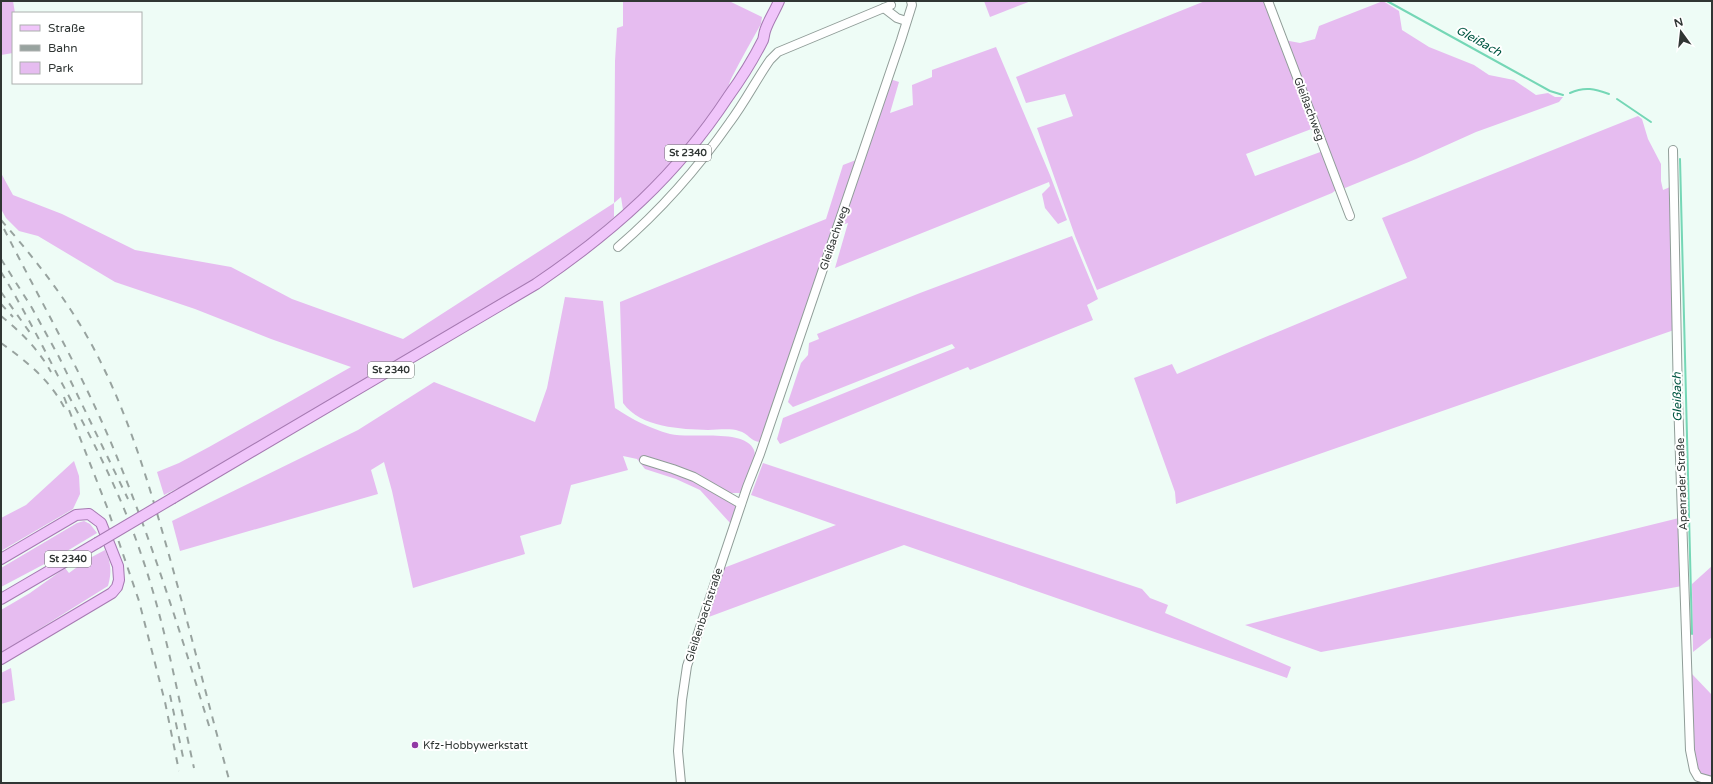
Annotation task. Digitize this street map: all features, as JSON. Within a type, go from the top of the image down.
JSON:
[{"type":"main road","name":"St 2340","points":[[764,38],[765,31],[779,1]]},
{"type":"main road","name":"St 2340","points":[[1,599],[536,284],[576,257],[630,212],[669,173],[699,139],[736,85],[764,38],[770,33],[786,1]]},
{"type":"main road","points":[[1,559],[76,515],[90,514],[101,523],[119,574],[117,587],[112,593],[1,659]]},
{"type":"street","name":"Gleißachweg","points":[[760,454],[901,40],[912,4],[911,1]]},
{"type":"street","name":"Gleißachweg","points":[[1268,1],[1350,216]]},
{"type":"street","points":[[618,247],[662,206],[682,184],[731,122],[770,60],[778,52],[888,6],[897,18],[906,21]]},
{"type":"street","name":"Apenrader Straße","points":[[1672,150],[1678,399],[1690,750],[1694,770],[1698,777],[1712,781]]},
{"type":"street","name":"Gleißenbachstraße","points":[[681,783],[678,751],[682,700],[687,666],[741,504],[760,454]]},
{"type":"street","points":[[644,460],[694,477],[741,504]]},
{"type":"green space","points":[[1,1],[13,1],[15,12],[12,12],[12,53],[1,55]]},
{"type":"green space","points":[[623,1],[729,1],[762,17],[761,24],[735,70],[726,92],[716,109],[692,141],[652,184],[623,210],[621,197],[614,203],[615,61],[617,28],[623,26]]},
{"type":"green space","points":[[984,1],[1031,1],[990,17]]},
{"type":"green space","points":[[1205,1],[1265,1],[1314,128],[1246,154],[1255,176],[1323,151],[1336,190],[1332,193],[1097,290],[1075,236],[1037,128],[1073,116],[1065,94],[1026,103],[1016,77]]},
{"type":"green space","points":[[1383,1],[1399,11],[1402,30],[1429,47],[1474,65],[1489,75],[1514,80],[1536,95],[1548,93],[1555,97],[1563,97],[1559,102],[1476,132],[1416,159],[1345,188],[1342,186],[1284,40],[1300,43],[1315,39],[1319,26]]},
{"type":"green space","points":[[996,47],[1050,175],[1067,220],[1058,224],[1045,208],[1042,194],[1050,186],[1049,182],[835,268],[848,223],[839,226],[890,79],[899,82],[890,113],[913,105],[912,85],[932,77],[932,70]]},
{"type":"green space","points":[[1638,116],[1642,119],[1648,139],[1661,164],[1661,181],[1663,190],[1670,187],[1674,330],[1176,504],[1175,492],[1134,378],[1172,364],[1177,374],[1407,278],[1382,218]]},
{"type":"green space","points":[[856,160],[760,442],[754,441],[742,432],[735,430],[686,429],[662,426],[640,418],[631,411],[623,403],[620,302],[826,219],[843,165]]},
{"type":"green space","points":[[1,173],[13,195],[62,214],[135,250],[231,267],[292,299],[403,339],[614,203],[614,217],[575,250],[534,279],[280,431],[178,489],[164,495],[157,472],[179,463],[209,447],[351,367],[271,339],[195,309],[115,282],[38,236],[19,231],[6,218],[1,209]]},
{"type":"green space","points":[[1072,236],[1098,299],[1087,305],[1093,320],[970,370],[968,367],[780,444],[777,439],[783,418],[955,348],[952,344],[793,407],[788,402],[801,363],[808,355],[809,343],[819,339],[817,334],[920,293]]},
{"type":"green space","points":[[565,297],[603,301],[615,408],[641,423],[670,434],[729,437],[740,439],[749,443],[755,454],[753,465],[742,493],[731,493],[729,499],[738,505],[731,524],[700,490],[676,479],[645,469],[637,459],[623,456],[628,470],[571,485],[561,524],[520,536],[525,554],[413,588],[392,491],[384,462],[371,470],[378,494],[180,551],[172,521],[358,430],[434,382],[535,422],[547,388]]},
{"type":"green space","points":[[74,461],[79,476],[80,494],[73,509],[1,551],[1,518],[26,505]]},
{"type":"green space","points":[[763,463],[1142,589],[1150,598],[1168,605],[1165,613],[1291,667],[1287,678],[904,545],[706,618],[721,569],[836,525],[751,495]]},
{"type":"green space","points":[[1679,518],[1682,586],[1321,652],[1245,625]]},
{"type":"green space","points":[[84,521],[90,524],[97,533],[52,560],[1,587],[1,568],[77,523]]},
{"type":"green space","points":[[105,550],[109,559],[110,567],[108,586],[1,653],[1,610],[30,593],[65,568],[69,573],[88,559]]},
{"type":"green space","points":[[1712,566],[1712,637],[1693,652],[1692,584]]},
{"type":"green space","points":[[11,668],[15,700],[1,704],[1,673]]},
{"type":"green space","points":[[1691,673],[1712,695],[1712,778],[1702,776],[1696,766],[1693,753]]},
{"type":"waterway","name":"Gleißach","points":[[1387,1],[1550,91],[1563,95]]},
{"type":"waterway","name":"Gleißach","points":[[1570,93],[1590,89],[1609,94]]},
{"type":"waterway","name":"Gleißach","points":[[1617,99],[1651,122]]},
{"type":"waterway","name":"Gleißach","points":[[1680,159],[1692,634]]},
{"type":"railway","points":[[1,220],[27,250],[73,313],[93,347],[116,394],[143,467],[165,541],[230,783]]},
{"type":"railway","points":[[4,229],[71,358],[97,411],[124,473],[151,546],[210,729]]},
{"type":"railway","points":[[1,259],[32,308],[59,357],[128,499]]},
{"type":"railway","points":[[1,272],[31,324],[92,441],[114,485],[133,531],[150,580],[164,633],[194,768]]},
{"type":"railway","points":[[1,292],[33,337]]},
{"type":"railway","points":[[1,304],[13,317]]},
{"type":"railway","points":[[1,316],[16,328],[29,342],[41,356],[51,372]]},
{"type":"railway","points":[[1,343],[44,379],[64,407]]},
{"type":"railway","points":[[64,397],[107,507],[139,601],[165,702],[179,771]]},
{"type":"railway","points":[[170,695],[183,757]]},
{"type":"place","name":"Kfz-Hobbywerkstatt","points":[[415,745]]}]
